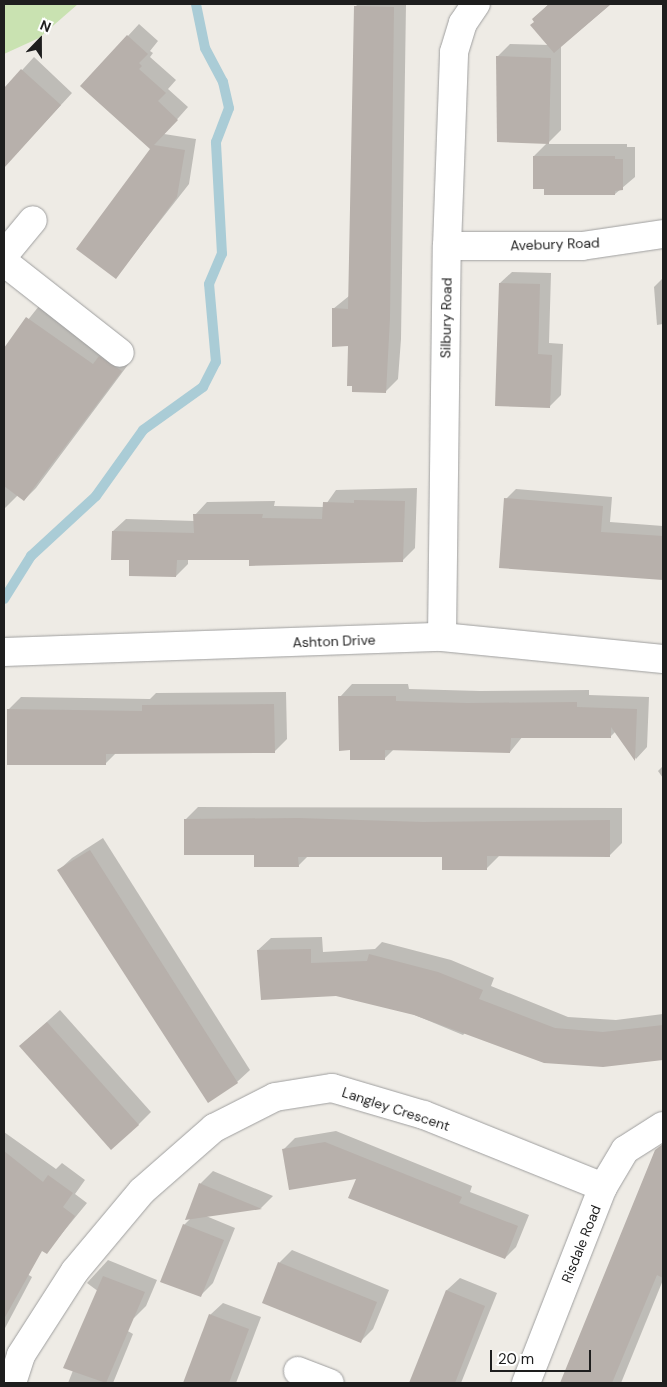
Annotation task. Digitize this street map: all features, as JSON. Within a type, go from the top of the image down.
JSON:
[{"type":"street","name":"Silbury Road","points":[[442,637],[446,246],[454,52],[463,23],[476,4]]},
{"type":"street","points":[[4,255],[33,220]]},
{"type":"street","name":"Avebury Road","points":[[446,246],[582,246],[663,234]]},
{"type":"street","points":[[4,262],[120,353]]},
{"type":"street","name":"Ashton Drive","points":[[4,652],[442,637],[663,660]]},
{"type":"street","name":"Langley Crescent","points":[[12,1383],[21,1355],[75,1271],[142,1191],[214,1128],[275,1097],[332,1088],[424,1115],[603,1187]]},
{"type":"street","name":"Risdale Road","points":[[526,1383],[603,1187],[625,1150],[663,1126]]},
{"type":"street","points":[[298,1370],[330,1383]]},
{"type":"green space","points":[[4,4],[78,4],[39,38],[4,54]]},
{"type":"building","points":[[549,4],[611,4],[554,53],[530,25],[534,22],[532,19]]},
{"type":"building","points":[[354,6],[394,7],[390,318],[386,393],[352,392],[352,386],[347,386],[348,346],[332,347],[332,308],[348,309]]},
{"type":"building","points":[[127,35],[148,54],[139,63],[142,66],[139,69],[166,93],[158,101],[178,120],[154,145],[185,150],[177,197],[116,279],[76,249],[150,149],[80,86]]},
{"type":"building","points":[[496,56],[551,58],[549,144],[497,142]]},
{"type":"building","points":[[21,69],[61,105],[4,168],[4,88]]},
{"type":"building","points":[[533,156],[615,156],[615,159],[623,159],[623,190],[615,191],[615,195],[544,195],[544,189],[533,189]]},
{"type":"building","points":[[499,283],[540,284],[538,354],[552,355],[550,408],[495,406]]},
{"type":"building","points":[[26,317],[93,364],[99,356],[122,371],[24,501],[4,486],[4,348]]},
{"type":"building","points":[[504,498],[603,506],[601,532],[663,536],[663,580],[499,568]]},
{"type":"building","points":[[354,500],[405,501],[403,562],[249,566],[249,560],[177,560],[176,577],[129,576],[129,560],[111,560],[112,531],[194,533],[193,514],[263,514],[262,518],[322,519],[323,502],[354,503]]},
{"type":"building","points":[[338,696],[396,696],[396,701],[467,703],[577,702],[577,707],[637,709],[635,761],[611,727],[611,738],[511,738],[510,753],[385,750],[385,760],[350,760],[350,750],[339,751]]},
{"type":"building","points":[[274,704],[275,753],[106,754],[106,765],[7,765],[7,709],[142,711],[142,705]]},
{"type":"building","points":[[298,818],[423,822],[610,820],[610,857],[487,856],[487,870],[442,870],[442,857],[298,857],[299,867],[254,867],[254,855],[184,855],[184,819]]},
{"type":"building","points":[[90,850],[238,1083],[208,1103],[57,870]]},
{"type":"building","points":[[311,949],[311,963],[367,961],[369,954],[438,972],[483,990],[479,999],[555,1028],[603,1032],[663,1025],[663,1060],[603,1067],[544,1063],[414,1015],[336,996],[261,1000],[257,950]]},
{"type":"building","points":[[47,1022],[139,1125],[111,1150],[19,1046]]},
{"type":"building","points":[[325,1142],[462,1197],[459,1203],[518,1226],[505,1259],[348,1198],[356,1179],[289,1190],[282,1149]]},
{"type":"building","points":[[663,1144],[663,1278],[657,1275],[612,1383],[560,1383],[655,1150]]},
{"type":"building","points":[[4,1151],[43,1182],[48,1175],[73,1193],[63,1207],[75,1216],[47,1254],[42,1251],[4,1319]]},
{"type":"building","points":[[199,1183],[262,1209],[185,1220]]},
{"type":"building","points":[[183,1224],[224,1240],[201,1297],[160,1282]]},
{"type":"building","points":[[278,1262],[377,1302],[361,1343],[262,1303]]},
{"type":"building","points":[[103,1276],[145,1292],[106,1383],[63,1368]]},
{"type":"building","points":[[446,1290],[485,1306],[455,1383],[409,1383]]},
{"type":"building","points":[[209,1314],[249,1329],[229,1383],[183,1383]]},
{"type":"waterway","points":[[4,599],[31,556],[96,496],[143,430],[203,387],[216,362],[209,284],[222,254],[216,142],[229,108],[223,82],[205,48],[196,4]]}]
